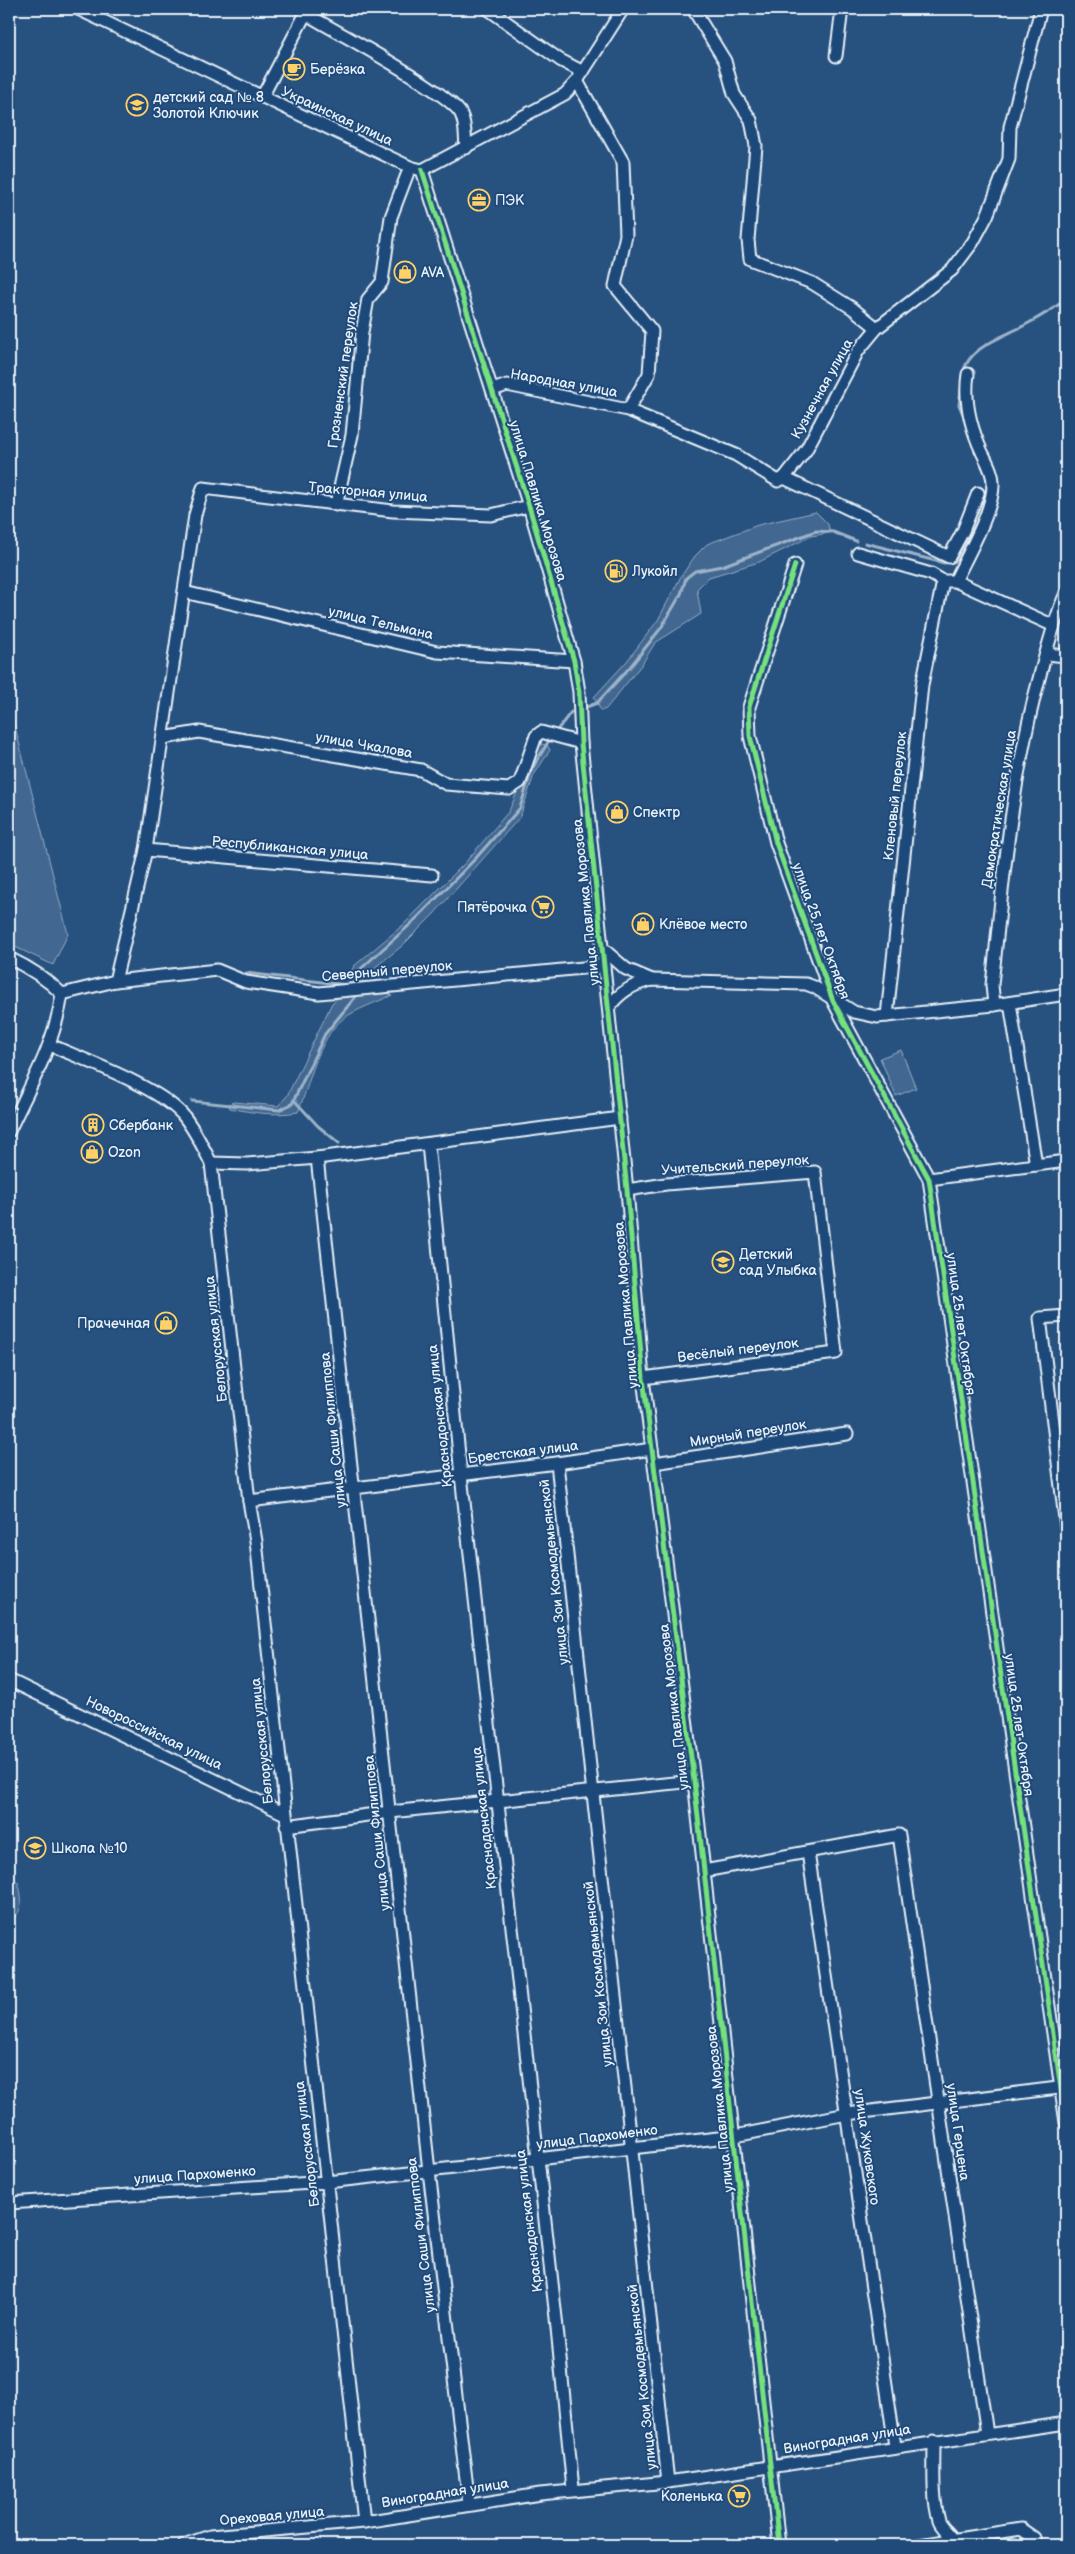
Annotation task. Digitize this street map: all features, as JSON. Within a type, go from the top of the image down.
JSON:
[{"type":"street","name":"Украинская улица","points":[[78,9],[410,167],[422,170]]},
{"type":"street","points":[[488,9],[580,76]]},
{"type":"street","points":[[422,170],[565,94],[580,76],[623,9]]},
{"type":"street","points":[[693,9],[725,61],[734,94],[751,120],[756,146],[748,240],[750,258],[812,283],[852,308],[877,328]]},
{"type":"street","points":[[836,56],[842,9]]},
{"type":"street","name":"Кузнечная улица","points":[[784,478],[806,450],[858,351],[877,328],[952,270],[973,242],[988,216],[1009,159],[1010,127],[1041,9]]},
{"type":"street","points":[[262,97],[307,11],[452,104],[461,113],[464,122],[466,148]]},
{"type":"street","name":"Народная улица","points":[[493,390],[508,385],[628,410],[649,374],[652,331],[615,286],[626,235],[623,162],[580,76]]},
{"type":"street","name":"Грозненский переулок","points":[[336,505],[352,435],[362,332],[368,300],[382,282],[391,218],[410,167]]},
{"type":"street","name":"улица Павлика Морозова","points":[[422,170],[529,506],[574,661],[578,683],[581,743],[620,1118],[643,1378],[694,1781],[779,2545]]},
{"type":"street","points":[[955,581],[983,520],[994,484],[968,409],[965,390],[968,374]]},
{"type":"street","points":[[628,410],[736,455],[778,481],[784,478],[949,556],[964,531],[978,493]]},
{"type":"street","name":"Тракторная улица","points":[[184,592],[195,515],[203,488],[393,511],[491,515],[529,506]]},
{"type":"street","points":[[858,553],[930,574],[943,581],[955,581],[1052,625]]},
{"type":"street","name":"улица 25 лет Октября","points":[[795,565],[749,707],[750,736],[776,842],[833,1001],[929,1179],[1064,2088],[1066,2123]]},
{"type":"street","name":"Кленовый переулок","points":[[888,1016],[922,685],[943,581]]},
{"type":"street","points":[[115,981],[146,850],[184,592]]},
{"type":"street","name":"улица Тельмана","points":[[184,592],[437,652],[574,661]]},
{"type":"street","name":"Демократическая улица","points":[[994,1005],[992,985],[1007,840],[1020,752],[1052,625],[1066,592]]},
{"type":"street","points":[[1046,654],[1066,656]]},
{"type":"street","name":"улица Чкалова","points":[[163,738],[199,732],[421,770],[446,784],[509,789],[520,782],[536,736],[542,732],[581,743]]},
{"type":"street","name":"Республиканская улица","points":[[146,850],[432,876]]},
{"type":"street","points":[[603,949],[626,969],[652,980]]},
{"type":"street","points":[[9,958],[32,969],[50,981],[62,994],[59,1019],[50,1045],[9,1131]]},
{"type":"street","name":"Северный переулок","points":[[62,994],[115,981],[217,970],[246,982],[319,993],[604,966]]},
{"type":"street","points":[[609,1008],[617,997],[628,988],[652,980],[797,984],[814,987],[833,1001],[868,1017],[994,1005],[1066,994]]},
{"type":"street","points":[[1010,1003],[1036,1164]]},
{"type":"street","name":"Белорусская улица","points":[[50,1045],[150,1090],[168,1102],[186,1120],[211,1164],[249,1500],[257,1551],[364,2522]]},
{"type":"street","points":[[211,1164],[247,1164],[317,1158],[620,1118]]},
{"type":"street","name":"Краснодонская улица","points":[[428,1144],[461,1475],[556,2318],[573,2489]]},
{"type":"street","name":"улица Саши Филиппова","points":[[317,1158],[428,2171],[469,2504]]},
{"type":"street","points":[[929,1179],[1066,1161]]},
{"type":"street","name":"Учительский переулок","points":[[627,1190],[666,1184],[815,1172],[836,1353]]},
{"type":"street","points":[[1066,1316],[1040,1318],[1066,1527]]},
{"type":"street","name":"Весёлый переулок","points":[[643,1378],[836,1353]]},
{"type":"street","name":"Мирный переулок","points":[[654,1463],[847,1434]]},
{"type":"street","name":"Брестская улица","points":[[249,1500],[557,1464],[652,1449]]},
{"type":"street","name":"улица Зои Космодемьянской","points":[[557,1464],[668,2482]]},
{"type":"street","name":"Новороссийская улица","points":[[9,1680],[285,1814]]},
{"type":"street","points":[[286,1826],[390,1812],[694,1781]]},
{"type":"street","name":"улица Герцена","points":[[808,1852],[900,1835],[987,2434]]},
{"type":"street","points":[[704,1872],[808,1852]]},
{"type":"street","name":"улица Жуковского","points":[[808,1852],[895,2446]]},
{"type":"street","name":"улица Пархоменко","points":[[9,2203],[327,2182],[428,2171],[735,2136],[847,2114],[1064,2088]]},
{"type":"street","name":"Виноградная улица","points":[[364,2522],[573,2489],[668,2482],[895,2446],[1066,2423]]},
{"type":"street","points":[[934,2441],[934,2488],[940,2523],[954,2542]]},
{"type":"street","name":"Ореховая улица","points":[[183,2545],[210,2536],[364,2522]]},
{"type":"street","points":[[920,2545],[954,2542],[1021,2529],[1034,2538],[1035,2545]]},
{"type":"shaded area","points":[[816,512],[828,524],[830,533],[811,536],[759,562],[709,577],[697,589],[701,614],[655,643],[642,664],[606,709],[601,711],[594,697],[627,661],[658,620],[680,578],[695,556],[707,544],[758,525]]},
{"type":"shaded area","points":[[9,703],[68,934],[53,965],[9,944]]},
{"type":"shaded area","points":[[541,744],[547,745],[550,750],[534,775],[520,817],[434,914],[402,946],[368,973],[360,986],[351,985],[348,977],[354,966],[403,925],[464,864],[509,811],[535,750]]},
{"type":"shaded area","points":[[386,992],[392,995],[355,1012],[334,1027],[321,1049],[298,1112],[264,1113],[230,1108],[228,1104],[234,1102],[278,1106],[287,1096],[332,1003],[339,997]]},
{"type":"shaded area","points":[[901,1050],[916,1088],[896,1096],[880,1058]]},
{"type":"shaded area","points":[[9,1876],[18,1882],[21,1904],[17,1914],[9,1922]]},
{"type":"waterway","points":[[963,375],[971,357],[979,350],[1037,318],[1066,299]]},
{"type":"waterway","points":[[962,382],[959,405],[966,421]]},
{"type":"waterway","points":[[865,543],[944,563],[955,561],[966,543],[984,503],[987,479],[980,460]]},
{"type":"waterway","points":[[584,708],[597,703],[630,667],[661,628],[681,594],[686,578],[695,571],[722,566],[816,531],[833,532],[856,541]]},
{"type":"waterway","points":[[558,729],[571,712]]},
{"type":"waterway","points":[[356,986],[355,974],[413,922],[476,858],[520,808],[532,769],[548,742]]},
{"type":"waterway","points":[[246,973],[347,985]]},
{"type":"waterway","points":[[192,1101],[279,1110],[292,1104],[325,1034],[357,995]]},
{"type":"waterway","points":[[295,1101],[318,1126],[339,1143]]},
{"type":"cycle path","points":[[422,170],[529,506],[574,661],[579,692],[581,743],[627,1190],[643,1378],[694,1781],[779,2545]]},
{"type":"cycle path","points":[[795,565],[749,707],[750,736],[776,843],[833,1001],[929,1179],[1066,2123]]},
{"type":"place","name":"Берёзка","points":[[294,69]]},
{"type":"place","name":"детский сад № 8 Золотой Ключик","points":[[137,105]]},
{"type":"place","name":"ПЭК","points":[[479,200]]},
{"type":"place","name":"AVA","points":[[405,272]]},
{"type":"place","name":"Лукойл","points":[[616,571]]},
{"type":"place","name":"Спектр","points":[[617,812]]},
{"type":"place","name":"Пятёрочка","points":[[543,907]]},
{"type":"place","name":"Клёвое место","points":[[643,924]]},
{"type":"place","name":"Сбербанк","points":[[93,1125]]},
{"type":"place","name":"Ozon","points":[[92,1152]]},
{"type":"place","name":"Детский сад Улыбка","points":[[723,1262]]},
{"type":"place","name":"Прачечная","points":[[166,1323]]},
{"type":"place","name":"Школа №10","points":[[35,1848]]},
{"type":"place","name":"Коленька","points":[[739,2496]]}]
